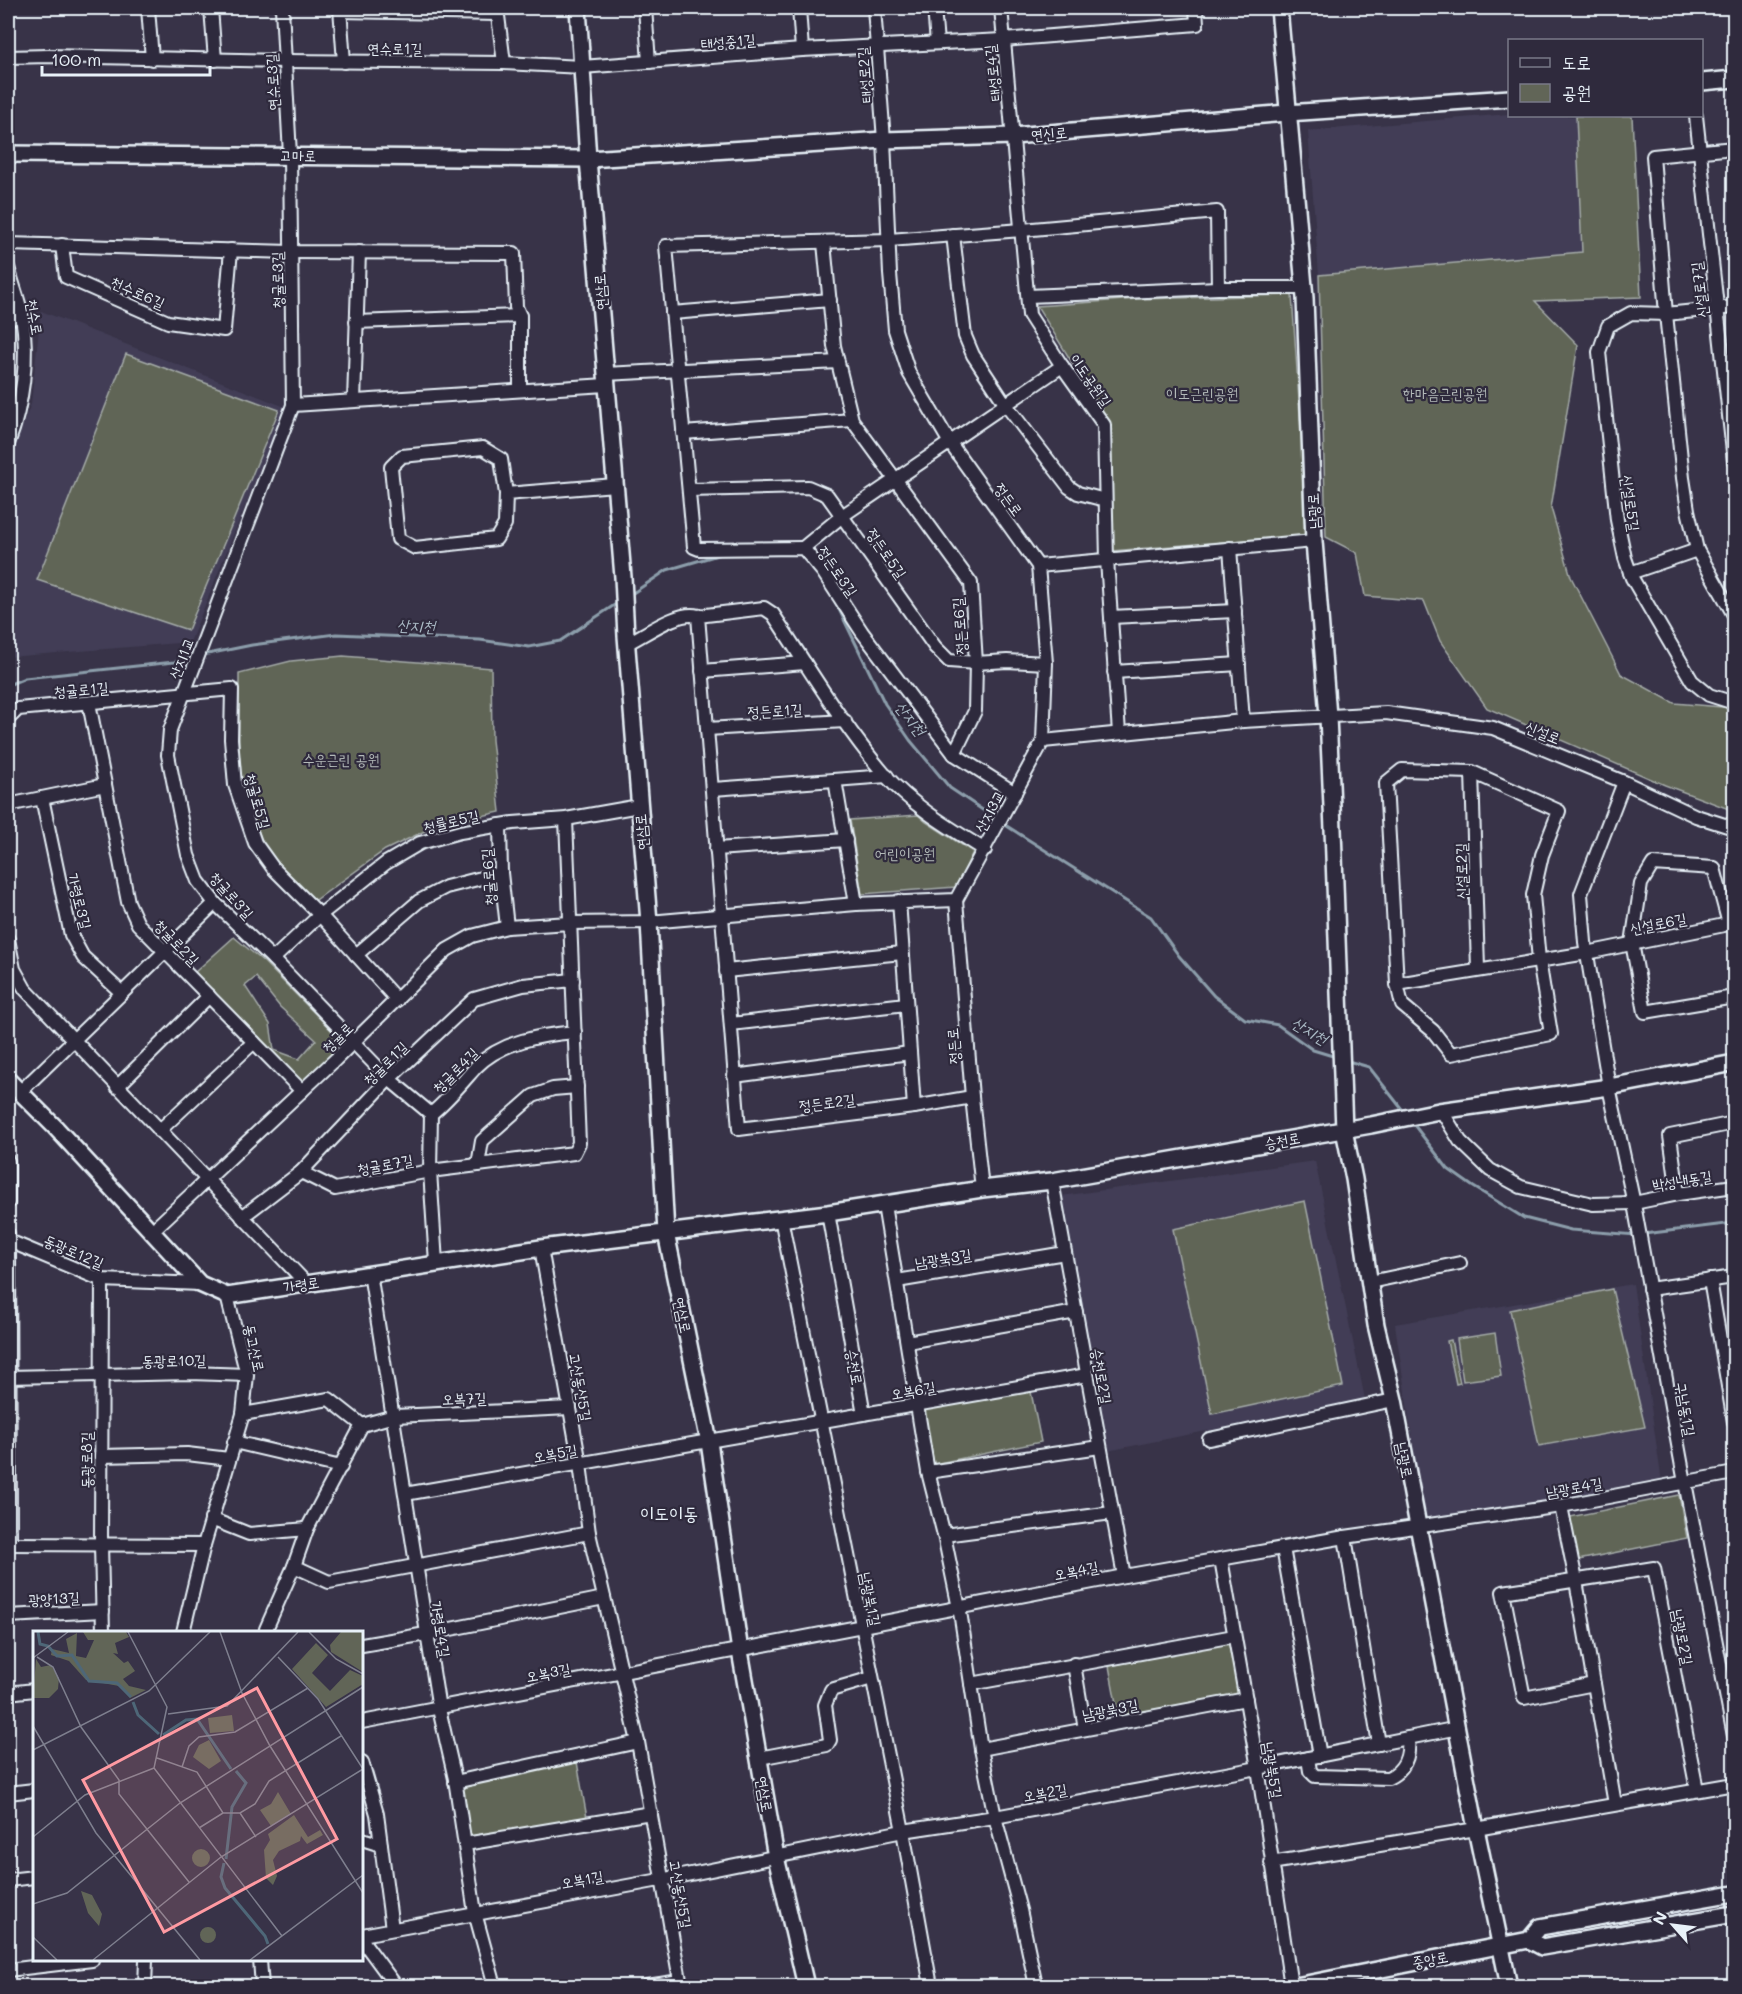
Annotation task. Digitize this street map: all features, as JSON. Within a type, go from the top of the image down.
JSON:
[{"type":"main road","name":"연삼로","points":[[578,8],[649,922],[666,1233],[709,1442],[740,1651],[776,1857],[806,1986]]},
{"type":"main road","name":"남광로","points":[[1279,8],[1303,288],[1314,541],[1328,716],[1344,1130],[1354,1179],[1376,1325],[1394,1400],[1476,1829],[1509,1986]]},
{"type":"main road","points":[[1703,82],[1734,79]]},
{"type":"main road","name":"연신로","points":[[588,159],[884,140],[1013,136],[1287,113],[1508,98]]},
{"type":"main road","name":"고마로","points":[[8,154],[588,159]]},
{"type":"main road","name":"승천로","points":[[666,1233],[828,1213],[1052,1180],[1344,1130],[1440,1110],[1608,1087],[1734,1063]]},
{"type":"main road","points":[[8,1080],[21,1091],[200,1284],[226,1296]]},
{"type":"main road","name":"가령로","points":[[226,1296],[436,1263],[666,1233]]},
{"type":"main road","name":"중앙로","points":[[1528,1940],[1540,1927],[1734,1893]]},
{"type":"main road","name":"중앙로","points":[[1296,1986],[1528,1940],[1542,1947],[1734,1914]]},
{"type":"street","points":[[148,8],[152,59]]},
{"type":"street","points":[[212,8],[215,60]]},
{"type":"street","name":"연수로3길","points":[[282,8],[290,155]]},
{"type":"street","points":[[645,8],[649,62]]},
{"type":"street","points":[[799,8],[802,50]]},
{"type":"street","name":"태성로2길","points":[[874,8],[884,140]]},
{"type":"street","points":[[934,8],[937,43]]},
{"type":"street","name":"태성로4길","points":[[1001,8],[1013,136]]},
{"type":"street","name":"태성중1길","points":[[582,67],[877,45],[1003,40],[1197,24],[1196,8]]},
{"type":"street","points":[[344,62],[340,9],[497,11],[504,63]]},
{"type":"street","name":"연수로1길","points":[[8,57],[504,63],[582,67]]},
{"type":"street","name":"신설로7길","points":[[1696,117],[1698,152],[1734,461]]},
{"type":"street","name":"이도공원길","points":[[1013,136],[1029,315],[1104,424],[1107,560],[1119,734]]},
{"type":"street","name":"정든로","points":[[884,140],[895,330],[909,373],[950,443],[1038,566]]},
{"type":"street","points":[[1734,148],[1653,156],[1683,478],[1697,550],[1734,615]]},
{"type":"street","name":"청귤로3길","points":[[208,632],[293,405],[290,155]]},
{"type":"street","points":[[889,240],[1217,212],[1218,288]]},
{"type":"street","points":[[953,235],[965,336],[973,355],[1006,405],[1069,487],[1078,493],[1105,500]]},
{"type":"street","name":"정든로3길","points":[[889,240],[666,246],[694,547],[699,549],[803,548],[823,572],[862,632],[954,754],[1017,789]]},
{"type":"street","name":"정든로6길","points":[[824,243],[838,362],[852,420],[971,584],[976,663],[975,711],[954,754]]},
{"type":"street","points":[[8,244],[291,252],[514,254],[516,307],[520,316],[520,389]]},
{"type":"street","name":"천수로6길","points":[[62,245],[66,276],[168,322],[224,330],[231,250]]},
{"type":"street","points":[[354,401],[359,252]]},
{"type":"street","name":"천수로","points":[[8,267],[22,315],[25,351],[23,387],[8,444]]},
{"type":"street","points":[[1028,296],[1218,288],[1303,288]]},
{"type":"street","points":[[672,313],[830,300]]},
{"type":"street","name":"신설로5길","points":[[1734,307],[1666,314],[1631,313],[1608,326],[1599,352],[1617,520],[1630,573],[1692,681],[1709,695],[1734,702]]},
{"type":"street","points":[[8,319],[22,315]]},
{"type":"street","points":[[356,322],[520,316]]},
{"type":"street","points":[[293,405],[520,389],[678,372],[838,362]]},
{"type":"street","points":[[803,548],[842,516],[1062,366]]},
{"type":"street","points":[[683,433],[852,420]]},
{"type":"street","points":[[483,448],[501,459],[506,494],[505,524],[496,539],[415,548],[398,538],[391,467],[402,456],[483,448]]},
{"type":"street","points":[[506,494],[615,485]]},
{"type":"street","name":"정든로5길","points":[[689,490],[808,487],[826,495],[935,648],[949,661],[1046,663]]},
{"type":"street","points":[[1017,789],[1043,741],[1046,663],[1038,566],[1314,541]]},
{"type":"street","points":[[1230,548],[1243,721]]},
{"type":"street","points":[[1630,573],[1697,550]]},
{"type":"street","points":[[626,640],[690,613],[698,616],[764,608],[773,614],[845,721],[887,776],[944,825],[985,850],[956,900],[856,904],[649,922]]},
{"type":"street","points":[[1111,617],[1235,611]]},
{"type":"street","points":[[698,616],[722,915]]},
{"type":"street","name":"산지1교","points":[[183,694],[208,632]]},
{"type":"street","points":[[702,671],[805,663]]},
{"type":"street","points":[[1114,672],[1239,664]]},
{"type":"street","name":"청귤로1길","points":[[8,719],[18,709],[232,688]]},
{"type":"street","name":"청귤로5길","points":[[232,688],[231,739],[235,785],[255,843],[273,868],[320,915],[397,1000]]},
{"type":"street","name":"청귤로3길","points":[[183,694],[170,730],[168,754],[188,855],[198,880],[215,903],[273,959],[389,1079],[431,1114]]},
{"type":"street","name":"청귤로2길","points":[[88,703],[128,902],[138,924],[302,1091]]},
{"type":"street","name":"신설로","points":[[1328,716],[1386,713],[1493,728],[1624,782],[1696,816],[1734,828]]},
{"type":"street","points":[[1043,741],[1243,721],[1328,716]]},
{"type":"street","name":"정든로1길","points":[[707,729],[845,721]]},
{"type":"street","points":[[1401,770],[1472,772],[1558,812],[1542,855],[1533,895],[1539,960],[1551,1034],[1450,1054],[1433,1031],[1402,1005],[1397,984],[1386,783],[1401,770]]},
{"type":"street","name":"신설로2길","points":[[1472,772],[1478,969]]},
{"type":"street","points":[[712,789],[887,776]]},
{"type":"street","points":[[835,780],[856,904]]},
{"type":"street","name":"구남동1길","points":[[1624,782],[1581,894],[1587,953],[1608,1087],[1634,1204],[1734,1736]]},
{"type":"street","points":[[8,805],[105,784]]},
{"type":"street","name":"산지3교","points":[[985,850],[1017,789]]},
{"type":"street","name":"가령로3길","points":[[42,798],[71,935],[83,957],[122,993]]},
{"type":"street","name":"청률로5길","points":[[273,959],[320,915],[386,863],[420,843],[460,832],[500,825],[566,819],[639,806]]},
{"type":"street","points":[[566,819],[570,923]]},
{"type":"street","name":"청귤로6길","points":[[500,825],[501,873],[507,927]]},
{"type":"street","points":[[716,849],[846,840]]},
{"type":"street","points":[[1732,924],[1714,867],[1653,864],[1641,884],[1632,943],[1645,1012],[1734,997]]},
{"type":"street","points":[[356,955],[419,901],[446,887],[501,873]]},
{"type":"street","name":"정든로","points":[[956,900],[982,1189]]},
{"type":"street","points":[[899,901],[914,1107]]},
{"type":"street","points":[[21,1091],[215,903]]},
{"type":"street","name":"정든로2길","points":[[722,915],[739,1129],[914,1107],[972,1097]]},
{"type":"street","name":"청귤로","points":[[152,1231],[302,1091],[447,950],[472,936],[507,927],[649,922]]},
{"type":"street","name":"청귤로7길","points":[[300,1172],[335,1189],[430,1171],[574,1153],[579,1143],[570,923]]},
{"type":"street","name":"신설로6길","points":[[1587,953],[1732,924]]},
{"type":"street","points":[[8,939],[14,969],[25,989],[306,1283]]},
{"type":"street","points":[[726,971],[902,953]]},
{"type":"street","points":[[1397,984],[1587,953]]},
{"type":"street","name":"청귤로1길","points":[[242,1217],[300,1172],[389,1079],[474,999],[523,985],[573,980]]},
{"type":"street","points":[[117,1087],[209,996]]},
{"type":"street","points":[[731,1024],[906,1004]]},
{"type":"street","name":"청귤로4길","points":[[436,1263],[430,1171],[431,1114],[452,1097],[478,1065],[502,1049],[540,1035],[575,1032]]},
{"type":"street","points":[[159,1131],[254,1042]]},
{"type":"street","points":[[734,1076],[910,1053]]},
{"type":"street","points":[[478,1165],[482,1141],[533,1096],[553,1089],[577,1087]]},
{"type":"street","name":"박성내동길","points":[[1440,1110],[1460,1142],[1490,1170],[1521,1187],[1593,1204],[1634,1204],[1678,1194],[1734,1186]]},
{"type":"street","points":[[1678,1194],[1671,1136],[1734,1123]]},
{"type":"street","points":[[8,1161],[8,1203]]},
{"type":"street","name":"승천로2길","points":[[1052,1180],[1124,1576]]},
{"type":"street","name":"남광북3길","points":[[884,1204],[928,1472],[959,1608],[994,1817],[1020,1910],[1036,1986]]},
{"type":"street","name":"승천로","points":[[828,1213],[864,1414]]},
{"type":"street","name":"남광북1길","points":[[781,1218],[903,1831],[930,1986]]},
{"type":"street","points":[[8,1238],[9,1544],[204,1545]]},
{"type":"street","name":"동광로12길","points":[[8,1238],[102,1280],[200,1284]]},
{"type":"street","name":"고산동산5길","points":[[541,1248],[570,1408],[589,1533],[638,1742],[681,1984],[647,1986]]},
{"type":"street","name":"남광북3길","points":[[897,1281],[1065,1254]]},
{"type":"street","points":[[1370,1282],[1460,1263]]},
{"type":"street","name":"가령로4길","points":[[370,1273],[439,1709],[455,1782],[475,1913],[495,1986]]},
{"type":"street","points":[[1649,1289],[1734,1277]]},
{"type":"street","points":[[102,1280],[102,1376]]},
{"type":"street","points":[[1710,1280],[1734,1422]]},
{"type":"street","name":"동고산로","points":[[183,1631],[211,1519],[243,1414],[247,1375],[226,1296]]},
{"type":"street","points":[[907,1342],[1076,1312]]},
{"type":"street","name":"동광로10길","points":[[9,1377],[191,1373],[247,1375]]},
{"type":"street","name":"오복6길","points":[[709,1442],[1087,1375]]},
{"type":"street","name":"동광로8길","points":[[102,1376],[103,1631]]},
{"type":"street","points":[[243,1414],[329,1399],[362,1425],[307,1529],[266,1631]]},
{"type":"street","points":[[1209,1439],[1394,1400]]},
{"type":"street","name":"오복7길","points":[[362,1425],[394,1416],[570,1408]]},
{"type":"street","points":[[234,1442],[341,1467]]},
{"type":"street","name":"오복5길","points":[[405,1494],[709,1442]]},
{"type":"street","points":[[928,1472],[1100,1447]]},
{"type":"street","points":[[101,1456],[188,1454],[229,1459]]},
{"type":"street","name":"남광로4길","points":[[1418,1526],[1561,1506],[1734,1473]]},
{"type":"street","points":[[1561,1506],[1616,1804]]},
{"type":"street","points":[[944,1535],[1112,1513]]},
{"type":"street","points":[[211,1519],[249,1534],[307,1529]]},
{"type":"street","name":"오복4길","points":[[740,1651],[1124,1576],[1418,1526]]},
{"type":"street","points":[[294,1566],[329,1582],[589,1533]]},
{"type":"street","points":[[1344,1537],[1379,1744]]},
{"type":"street","points":[[1283,1548],[1314,1757],[1310,1771],[1315,1776],[1388,1778],[1395,1775],[1407,1760],[1408,1738]]},
{"type":"street","name":"남광북5길","points":[[1221,1559],[1258,1768],[1291,1986]]},
{"type":"street","name":"남광로2길","points":[[1576,1581],[1654,1568],[1697,1790]]},
{"type":"street","points":[[1576,1581],[1503,1592],[1524,1698],[1594,1684]]},
{"type":"street","points":[[363,1645],[604,1598]]},
{"type":"street","name":"광양13길","points":[[8,1616],[103,1611]]},
{"type":"street","points":[[971,1684],[1234,1636]]},
{"type":"street","name":"오복3길","points":[[363,1722],[740,1651]]},
{"type":"street","points":[[1074,1664],[1084,1729]]},
{"type":"street","points":[[759,1758],[827,1745],[830,1740],[825,1705],[831,1690],[872,1678]]},
{"type":"street","points":[[8,1693],[33,1690]]},
{"type":"street","name":"남광북3길","points":[[981,1749],[1246,1699]]},
{"type":"street","name":"오복2길","points":[[776,1857],[903,1831],[994,1817],[1258,1768],[1458,1728]]},
{"type":"street","points":[[455,1782],[638,1742]]},
{"type":"street","points":[[363,1765],[377,1814],[392,1929]]},
{"type":"street","points":[[1271,1863],[1734,1784]]},
{"type":"street","points":[[8,1793],[33,1790]]},
{"type":"street","points":[[465,1844],[651,1813]]},
{"type":"street","points":[[363,1839],[381,1845]]},
{"type":"street","name":"오복1길","points":[[363,1937],[392,1929],[776,1857]]},
{"type":"street","points":[[8,1880],[33,1877]]},
{"type":"street","points":[[363,1938],[396,1986]]},
{"type":"street","points":[[8,1970],[77,1961]]},
{"type":"street","points":[[145,1986],[146,1961]]},
{"type":"street","points":[[260,1961],[262,1986]]},
{"type":"shaded area","points":[[1508,114],[1508,117],[1576,117],[1582,252],[1319,275],[1308,131]]},
{"type":"shaded area","points":[[41,311],[285,407],[190,642],[8,657],[8,462],[31,404]]},
{"type":"shaded area","points":[[1315,1161],[1365,1399],[1107,1451],[1061,1196]]},
{"type":"shaded area","points":[[1633,1284],[1662,1483],[1424,1519],[1395,1324]]},
{"type":"green space","name":"한마음근린공원","points":[[1576,117],[1632,117],[1641,297],[1535,301],[1578,345],[1551,508],[1571,577],[1621,674],[1674,703],[1734,708],[1734,811],[1665,785],[1487,708],[1440,641],[1424,601],[1365,596],[1357,553],[1326,537],[1319,275],[1582,252]]},
{"type":"green space","name":"이도근린공원","points":[[1292,295],[1308,535],[1111,551],[1109,422],[1037,306],[1138,299]]},
{"type":"green space","points":[[126,354],[279,410],[188,630],[37,580]]},
{"type":"green space","name":"수운근린 공원","points":[[343,656],[491,668],[492,740],[500,812],[435,826],[385,850],[313,902],[266,850],[239,784],[239,674],[291,661]]},
{"type":"green space","name":"어린이공원","points":[[918,815],[973,852],[956,887],[862,894],[850,820]]},
{"type":"green space","points":[[234,937],[264,962],[338,1037],[342,1046],[302,1084],[195,972]],"holes":[[[256,977],[280,1007],[316,1040],[299,1059],[274,1050],[270,1024],[245,986]]]},
{"type":"green space","points":[[1305,1201],[1343,1386],[1212,1414],[1173,1229]]},
{"type":"green space","points":[[1612,1289],[1645,1427],[1539,1446],[1510,1310]]},
{"type":"green space","points":[[1495,1333],[1501,1376],[1463,1381],[1457,1339]]},
{"type":"green space","points":[[1451,1340],[1460,1383],[1456,1384],[1447,1341]]},
{"type":"green space","points":[[1030,1387],[1041,1442],[934,1464],[923,1408]]},
{"type":"green space","points":[[1679,1495],[1687,1538],[1578,1560],[1570,1517]]},
{"type":"green space","points":[[1230,1642],[1241,1696],[1119,1719],[1109,1666]]},
{"type":"green space","points":[[577,1762],[587,1818],[471,1839],[461,1784]]},
{"type":"waterway","name":"산지천","points":[[630,595],[667,570],[721,554]]},
{"type":"waterway","name":"산지천","points":[[834,599],[885,704],[910,740],[950,788],[996,819]]},
{"type":"waterway","name":"산지천","points":[[203,655],[252,645],[336,634],[480,640],[529,647],[560,641],[619,602]]},
{"type":"waterway","name":"산지천","points":[[8,685],[25,678],[174,662],[193,657]]},
{"type":"waterway","name":"산지천","points":[[1002,823],[1151,917],[1179,956],[1214,996],[1245,1019],[1278,1025],[1313,1050],[1336,1057]]},
{"type":"waterway","name":"산지천","points":[[1348,1061],[1369,1067],[1405,1113]]},
{"type":"waterway","name":"산지천","points":[[1411,1121],[1448,1169],[1524,1218],[1571,1230],[1637,1235]]},
{"type":"waterway","name":"산지천","points":[[1644,1234],[1734,1223]]},
{"type":"district","name":"이도이동","points":[[669,1513]]}]
